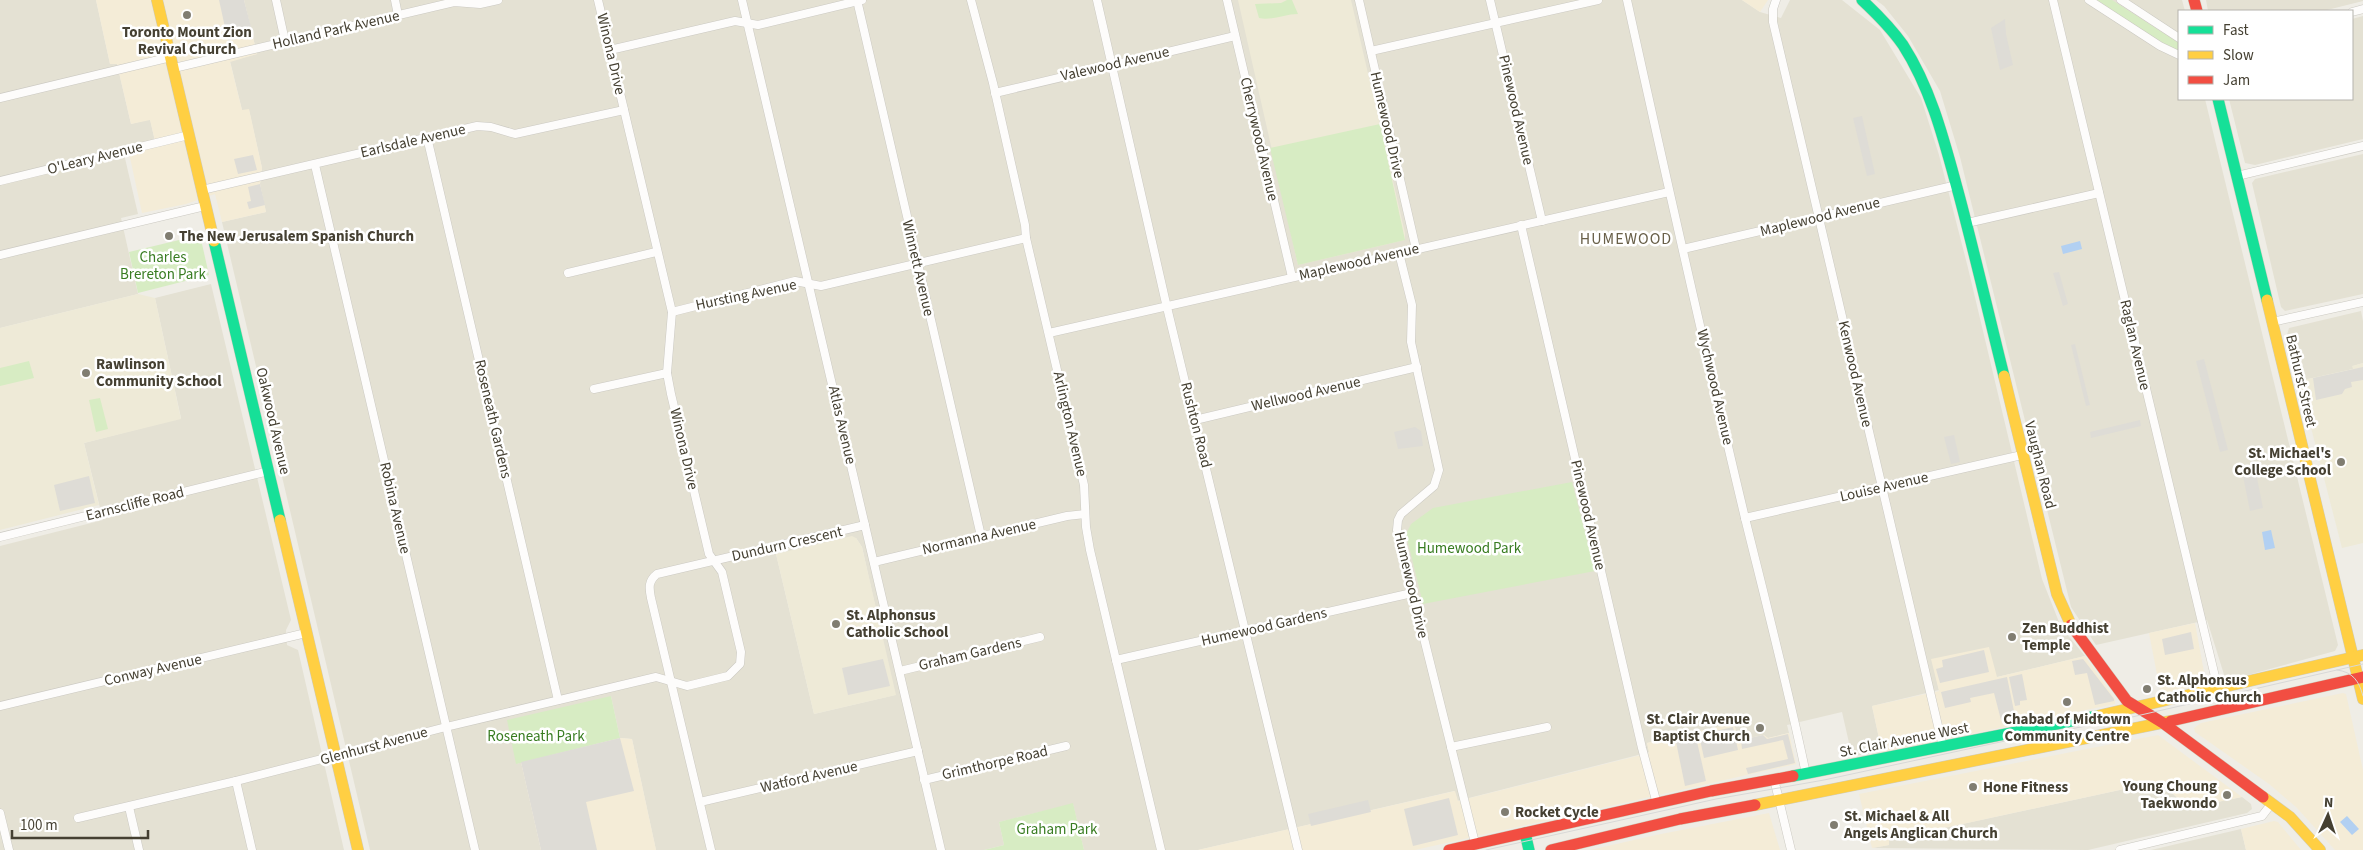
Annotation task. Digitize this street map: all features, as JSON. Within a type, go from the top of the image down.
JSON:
[{"type":"main road","name":"Oakwood Avenue","points":[[157,0],[358,850]]},
{"type":"main road","name":"Vaughan Road","points":[[1862,0],[1873,9],[1892,32],[1918,71],[1939,120],[1967,222],[2022,455],[2062,610],[2123,696],[2136,708],[2163,723],[2272,803],[2298,824],[2320,850]]},
{"type":"main road","name":"Bathurst Street","points":[[2218,100],[2272,322],[2358,656],[2363,699]]},
{"type":"main road","name":"St. Clair Avenue West","points":[[1449,850],[1774,779],[1943,748],[2136,708],[2218,690],[2291,670],[2358,656]]},
{"type":"main road","points":[[1550,850],[1680,819],[2163,723],[2361,678]]},
{"type":"main road","points":[[1525,833],[1529,850]]},
{"type":"street","points":[[276,0],[285,41]]},
{"type":"street","points":[[395,0],[398,15]]},
{"type":"street","name":"Holland Park Avenue","points":[[0,98],[285,41],[457,1],[480,4],[498,0]]},
{"type":"street","name":"Winona Drive","points":[[598,0],[656,252],[672,312],[667,374],[709,554],[714,561]]},
{"type":"street","name":"Atlas Avenue","points":[[742,0],[941,850]]},
{"type":"street","points":[[610,50],[735,21],[758,25],[859,0]]},
{"type":"street","name":"Winnett Avenue","points":[[859,0],[917,264],[980,536]]},
{"type":"street","name":"Arlington Avenue","points":[[971,0],[995,93],[1025,225],[1026,238],[1084,485],[1085,514],[1090,550],[1161,850]]},
{"type":"street","name":"Rushton Road","points":[[1097,0],[1167,306],[1196,420],[1244,631],[1298,850]]},
{"type":"street","name":"Cherrywood Avenue","points":[[1228,0],[1292,277]]},
{"type":"street","name":"Humewood Drive","points":[[1359,0],[1416,249]]},
{"type":"street","name":"Pinewood Avenue","points":[[1490,0],[1542,221]]},
{"type":"street","points":[[1371,51],[1598,0]]},
{"type":"street","name":"Wychwood Avenue","points":[[1627,0],[1669,192],[1745,518],[1796,723],[1806,774]]},
{"type":"street","name":"Kenwood Avenue","points":[[1776,0],[1773,9],[1774,22],[1943,748]]},
{"type":"street","name":"Raglan Avenue","points":[[2052,0],[2218,690]]},
{"type":"street","points":[[2089,0],[2160,46],[2178,55]]},
{"type":"street","points":[[2121,0],[2178,37]]},
{"type":"street","name":"Valewood Avenue","points":[[995,93],[1236,36]]},
{"type":"street","name":"Earlsdale Avenue","points":[[202,190],[315,165],[427,137],[482,126],[515,134],[624,110]]},
{"type":"street","name":"O'Leary Avenue","points":[[0,181],[189,135]]},
{"type":"street","name":"Roseneath Gardens","points":[[427,137],[558,700]]},
{"type":"street","points":[[2236,176],[2363,146]]},
{"type":"street","name":"Robina Avenue","points":[[315,165],[475,850]]},
{"type":"street","name":"Maplewood Avenue","points":[[1683,249],[1957,185]]},
{"type":"street","name":"Maplewood Avenue","points":[[1049,333],[1669,192]]},
{"type":"street","points":[[1967,222],[2099,193]]},
{"type":"street","points":[[0,255],[205,206]]},
{"type":"street","name":"Pinewood Avenue","points":[[1521,226],[1635,720],[1657,804]]},
{"type":"street","name":"Hursting Avenue","points":[[672,312],[795,282],[820,286],[1026,238]]},
{"type":"street","points":[[568,273],[656,252]]},
{"type":"street","name":"Humewood Drive","points":[[1399,253],[1412,305],[1410,338],[1439,470],[1434,486],[1401,514],[1397,525],[1412,593],[1475,843]]},
{"type":"street","points":[[2272,322],[2363,302]]},
{"type":"street","name":"Wellwood Avenue","points":[[1196,420],[1417,367]]},
{"type":"street","points":[[594,389],[667,374]]},
{"type":"street","name":"Louise Avenue","points":[[1745,518],[2022,455]]},
{"type":"street","name":"Earnscliffe Road","points":[[0,537],[269,471]]},
{"type":"street","name":"Normanna Avenue","points":[[874,562],[1067,516],[1085,514]]},
{"type":"street","name":"Dundurn Crescent","points":[[670,681],[687,686],[728,676],[740,664],[741,652],[722,572],[714,561],[865,525]]},
{"type":"street","points":[[711,850],[649,589],[650,581],[657,574],[714,561]]},
{"type":"street","name":"Humewood Gardens","points":[[1116,660],[1412,593]]},
{"type":"street","name":"Conway Avenue","points":[[0,706],[306,633]]},
{"type":"street","name":"Graham Gardens","points":[[900,671],[1040,637]]},
{"type":"street","name":"Glenhurst Avenue","points":[[78,818],[656,677],[670,681]]},
{"type":"street","points":[[1451,748],[1547,726]]},
{"type":"street","name":"Grimthorpe Road","points":[[924,780],[1066,746]]},
{"type":"street","name":"Watford Avenue","points":[[700,802],[918,751]]},
{"type":"street","points":[[1774,779],[1791,850]]},
{"type":"street","points":[[236,781],[252,850]]},
{"type":"street","points":[[2120,850],[2262,816],[2272,803]]},
{"type":"street","points":[[129,807],[139,850]]},
{"type":"street","points":[[0,813],[9,850]]},
{"type":"shaded area","points":[[0,0],[96,0],[110,64],[117,64],[131,124],[150,119],[156,146],[124,154],[138,214],[121,218],[138,294],[0,328]]},
{"type":"shaded area","points":[[96,0],[244,0],[257,54],[230,62],[242,110],[249,109],[262,168],[260,184],[266,212],[222,222],[215,194],[186,204],[142,213],[129,153],[156,145],[150,120],[131,124],[117,64],[110,64]]},
{"type":"shaded area","points":[[219,0],[244,0],[253,35],[228,41]]},
{"type":"shaded area","points":[[244,0],[1742,0],[1760,12],[1781,18],[1790,0],[1842,0],[1880,30],[1921,98],[1939,155],[1968,268],[2042,579],[2061,627],[2085,656],[1997,677],[1932,659],[1939,690],[1872,706],[1882,752],[1852,756],[1842,712],[1787,725],[1789,733],[1768,738],[1763,735],[1738,741],[1734,723],[1647,743],[1650,752],[1457,801],[1454,791],[1198,850],[1084,850],[1073,804],[999,822],[1004,845],[984,850],[656,850],[632,739],[620,738],[611,696],[517,764],[521,762],[541,850],[370,850],[222,222],[266,212],[260,184],[262,168],[249,110],[242,110],[230,61],[257,54]],"holes":[[[856,538],[862,547],[895,695],[814,714],[776,554]]]},
{"type":"shaded area","points":[[1238,0],[1351,0],[1405,233],[1405,240],[1298,265]]},
{"type":"shaded area","points":[[1742,0],[1768,0],[1760,12]]},
{"type":"shaded area","points":[[1876,0],[2182,0],[2185,10],[2178,10],[2178,100],[2205,100],[2338,645],[2335,651],[2226,681],[2207,620],[2096,645],[2071,607],[1960,157],[1940,91],[1908,36],[1884,6]]},
{"type":"shaded area","points":[[2206,0],[2363,0],[2327,10],[2208,10]]},
{"type":"shaded area","points":[[2363,16],[2363,139],[2255,165],[2245,163],[2229,100],[2353,100],[2353,19]]},
{"type":"shaded area","points":[[2005,19],[2006,34],[2013,65],[2000,70],[1991,28]]},
{"type":"shaded area","points":[[1862,116],[1875,174],[1867,176],[1853,118]]},
{"type":"shaded area","points":[[2363,154],[2363,294],[2285,311],[2281,307],[2252,183],[2255,179]]},
{"type":"shaded area","points":[[253,155],[257,170],[238,174],[234,159]]},
{"type":"shaded area","points":[[260,184],[265,205],[249,209],[247,202],[251,201],[248,187]]},
{"type":"shaded area","points":[[2059,272],[2068,304],[2063,306],[2053,273]]},
{"type":"shaded area","points":[[211,284],[291,620],[286,630],[287,645],[298,650],[344,850],[0,850],[0,546],[103,520],[84,443],[181,418],[155,298]]},
{"type":"shaded area","name":"Rawlinson Community School","points":[[138,294],[155,298],[181,419],[84,443],[99,505],[0,530],[0,328]]},
{"type":"shaded area","points":[[2361,311],[2363,321],[2363,363],[2353,366],[2353,369],[2299,381],[2287,335],[2289,328]]},
{"type":"shaded area","points":[[2075,344],[2090,405],[2086,406],[2071,345]]},
{"type":"shaded area","points":[[2204,359],[2228,450],[2220,452],[2196,361]]},
{"type":"shaded area","name":"St. Michael's College School","points":[[2363,363],[2363,543],[2342,548],[2299,381],[2353,369],[2352,366]]},
{"type":"shaded area","points":[[2363,367],[2363,380],[2351,382],[2352,387],[2345,389],[2342,394],[2316,400],[2313,378]]},
{"type":"shaded area","points":[[2140,420],[2141,426],[2091,438],[2090,432]]},
{"type":"shaded area","points":[[1415,427],[1421,431],[1423,446],[1398,449],[1394,432]]},
{"type":"shaded area","points":[[1954,435],[1960,462],[1951,464],[1944,437]]},
{"type":"shaded area","points":[[2256,473],[2263,508],[2250,511],[2243,476]]},
{"type":"shaded area","points":[[89,476],[95,503],[60,511],[54,485]]},
{"type":"shaded area","name":"St. Alphonsus Catholic School","points":[[852,536],[856,538],[862,547],[896,695],[814,714],[776,554]]},
{"type":"shaded area","points":[[2195,623],[2206,683],[2161,695],[2149,633]]},
{"type":"shaded area","points":[[2191,632],[2194,649],[2165,655],[2162,639]]},
{"type":"shaded area","points":[[1989,647],[1997,677],[2085,656],[2115,699],[2115,704],[1882,752],[1872,706],[1939,691],[1931,659]]},
{"type":"shaded area","points":[[1984,650],[1989,672],[1940,683],[1936,669],[1943,667],[1942,660]]},
{"type":"shaded area","points":[[883,659],[890,686],[848,695],[842,668]]},
{"type":"shaded area","points":[[2083,659],[2114,701],[2095,705],[2087,673],[2075,675],[2072,661]]},
{"type":"shaded area","points":[[2022,674],[2027,700],[2020,701],[2020,705],[2015,706],[2009,677]]},
{"type":"shaded area","points":[[2007,677],[2015,716],[2001,720],[1994,693],[1970,698],[1971,702],[1945,708],[1941,692]]},
{"type":"shaded area","points":[[2343,693],[2346,694],[2363,770],[2363,850],[2335,850],[2296,807],[2269,784],[2195,732],[2194,728],[2201,723]]},
{"type":"shaded area","points":[[1734,723],[1738,740],[1764,735],[1768,738],[1789,733],[1796,764],[1415,850],[1198,850],[1455,791],[1458,801],[1649,753],[1647,743]]},
{"type":"shaded area","points":[[1733,727],[1738,750],[1704,758],[1699,735]]},
{"type":"shaded area","points":[[1695,733],[1706,781],[1685,786],[1675,737]]},
{"type":"shaded area","points":[[1788,734],[1795,763],[1748,774],[1746,768],[1788,759],[1783,740],[1742,749],[1741,740],[1763,735],[1767,739]]},
{"type":"shaded area","points":[[2158,735],[2242,797],[2188,808],[2169,790],[2152,783],[1889,840],[1889,845],[1872,848],[1859,794]]},
{"type":"shaded area","points":[[620,738],[632,739],[656,850],[541,850],[521,762]]},
{"type":"shaded area","points":[[620,738],[634,791],[586,802],[597,850],[541,850],[521,762]]},
{"type":"shaded area","points":[[2152,783],[2169,790],[2188,808],[2242,797],[2251,804],[2252,809],[2247,813],[2088,850],[1872,848],[1889,845],[1888,840]]},
{"type":"shaded area","points":[[1449,798],[1458,835],[1413,846],[1404,809]]},
{"type":"shaded area","points":[[1368,800],[1371,812],[1311,826],[1308,814]]},
{"type":"shaded area","points":[[1769,813],[1780,850],[1590,850],[1656,835]]},
{"type":"shaded area","points":[[2274,821],[2278,822],[2301,850],[2246,850],[2241,829]]},
{"type":"shaded area","points":[[2241,829],[2246,850],[2151,850]]},
{"type":"green space","points":[[1292,0],[1298,14],[1269,19],[1259,18],[1255,4],[1281,3]]},
{"type":"green space","points":[[2097,0],[2112,0],[2178,42],[2178,52],[2159,42]]},
{"type":"green space","points":[[1380,124],[1405,240],[1298,265],[1270,148]]},
{"type":"green space","name":"Charles Brereton Park","points":[[200,235],[209,275],[138,293],[129,252]]},
{"type":"green space","points":[[29,361],[34,378],[0,386],[0,368]]},
{"type":"green space","points":[[100,398],[108,429],[96,432],[89,400]]},
{"type":"green space","name":"Humewood Park","points":[[1572,482],[1595,571],[1423,604],[1406,534],[1411,524],[1433,508]]},
{"type":"green space","name":"Roseneath Park","points":[[611,696],[620,738],[516,764],[507,720]]},
{"type":"green space","name":"Graham Park","points":[[1073,803],[1084,850],[984,850],[1004,845],[999,822]]},
{"type":"water","points":[[2080,241],[2082,249],[2063,254],[2061,246]]},
{"type":"water","points":[[2271,530],[2275,548],[2265,550],[2262,532]]},
{"type":"water","points":[[2347,816],[2359,829],[2352,835],[2340,822]]},
{"type":"tram line","points":[[1486,850],[1716,799],[1824,780],[2005,741],[2119,720],[2363,664]]},
{"type":"tram line","points":[[2337,670],[2351,675],[2360,686],[2363,696]]},
{"type":"traffic: fast","points":[[1862,0],[1884,21],[1903,45],[1930,99],[1959,195],[2004,376]]},
{"type":"traffic: fast","points":[[2218,100],[2267,300]]},
{"type":"traffic: fast","points":[[214,241],[280,520]]},
{"type":"traffic: fast","points":[[1793,776],[2097,716]]},
{"type":"traffic: fast","points":[[1525,833],[1529,850]]},
{"type":"traffic: slow","points":[[157,0],[214,241]]},
{"type":"traffic: slow","points":[[2267,300],[2363,699]]},
{"type":"traffic: slow","points":[[2004,376],[2057,594],[2071,625]]},
{"type":"traffic: slow","points":[[280,520],[358,850]]},
{"type":"traffic: slow","points":[[2097,716],[2363,655]]},
{"type":"traffic: slow","points":[[1755,805],[2171,721]]},
{"type":"traffic: slow","points":[[2263,797],[2290,817],[2320,850]]},
{"type":"traffic: jam","points":[[2194,0],[2197,10]]},
{"type":"traffic: jam","points":[[2071,625],[2127,701],[2163,723],[2263,797]]},
{"type":"traffic: jam","points":[[2171,721],[2363,677]]},
{"type":"traffic: jam","points":[[1449,850],[1711,791],[1793,776]]},
{"type":"traffic: jam","points":[[1551,850],[1680,819],[1755,805]]},
{"type":"place","name":"Toronto Mount Zion Revival Church","points":[[187,15]]},
{"type":"place","name":"The New Jerusalem Spanish Church","points":[[169,236]]},
{"type":"place","name":"Rawlinson Community School","points":[[86,373]]},
{"type":"place","name":"St. Michael's College School","points":[[2341,462]]},
{"type":"place","name":"St. Alphonsus Catholic School","points":[[836,624]]},
{"type":"place","name":"Zen Buddhist Temple","points":[[2012,637]]},
{"type":"place","name":"St. Alphonsus Catholic Church","points":[[2147,689]]},
{"type":"place","name":"Chabad of Midtown Community Centre","points":[[2067,702]]},
{"type":"place","name":"St. Clair Avenue Baptist Church","points":[[1760,728]]},
{"type":"place","name":"Hone Fitness","points":[[1973,787]]},
{"type":"place","name":"Young Choung Taekwondo","points":[[2227,795]]},
{"type":"place","name":"Rocket Cycle","points":[[1505,812]]},
{"type":"place","name":"St. Michael & All Angels Anglican Church","points":[[1834,825]]},
{"type":"district","name":"HUMEWOOD","points":[[1626,239]]}]
